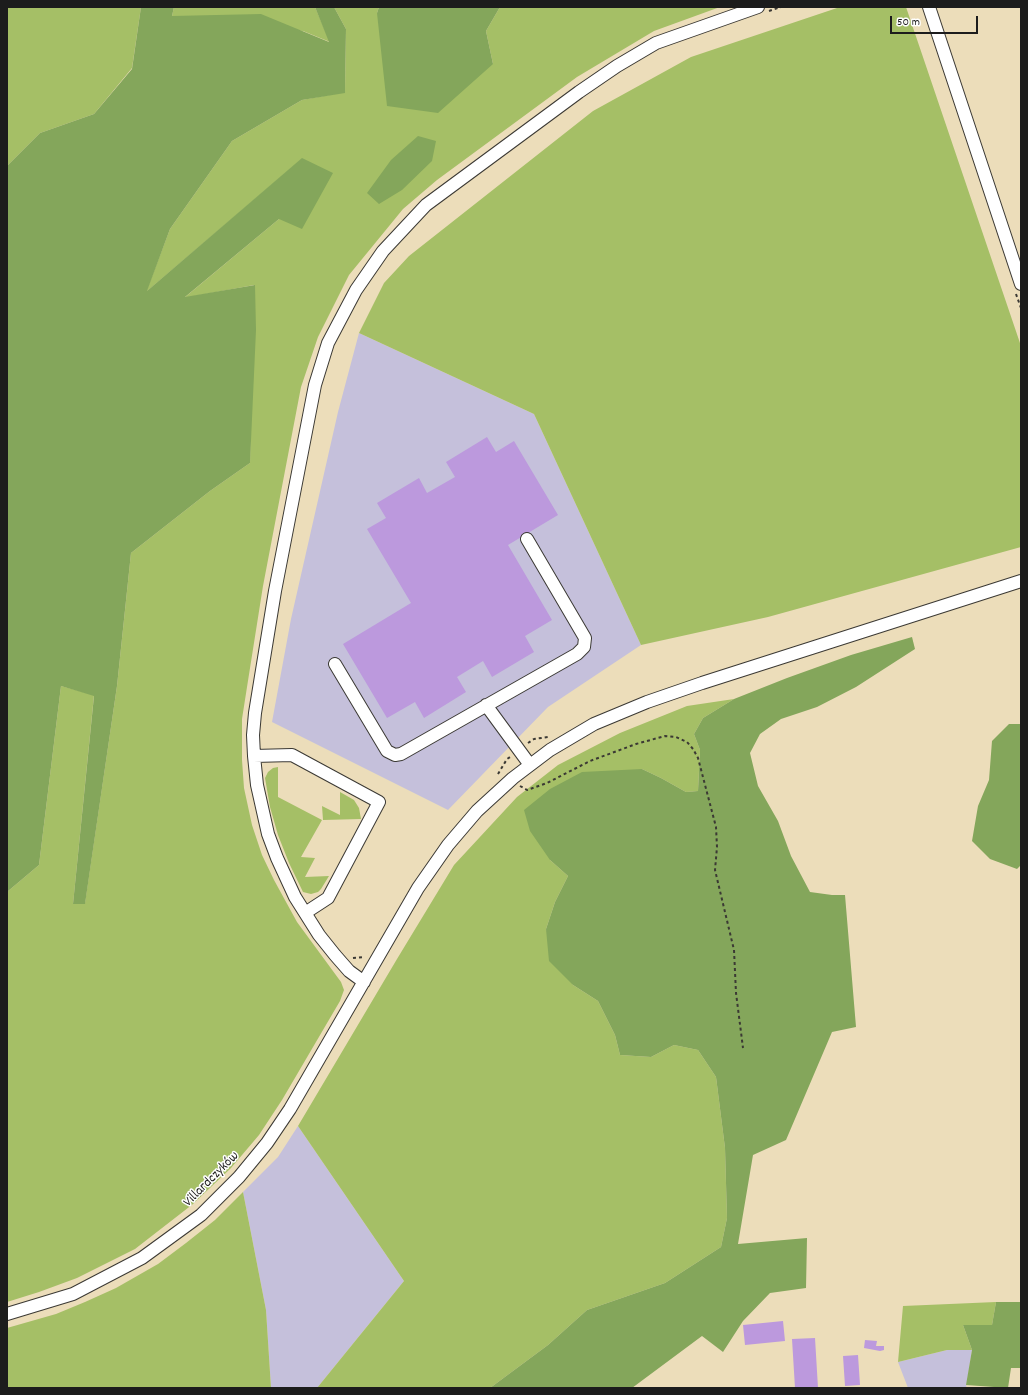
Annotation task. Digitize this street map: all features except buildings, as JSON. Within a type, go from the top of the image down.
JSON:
[{"type":"street","points":[[929,7],[1021,284]]},
{"type":"street","points":[[364,982],[348,971],[339,960],[319,935],[295,897],[268,834],[257,785],[254,756],[253,735],[255,714],[275,591],[315,385],[328,343],[356,290],[383,251],[426,206],[579,92],[617,66],[656,43],[761,10]]},
{"type":"street","points":[[335,664],[387,751],[395,755],[401,754],[577,654],[584,647],[585,638],[527,540]]},
{"type":"street","name":"Villardczyków","points":[[7,1314],[74,1294],[142,1258],[201,1214],[239,1177],[267,1143],[293,1103],[418,888],[448,845],[478,811],[516,782],[530,765],[550,750],[594,724],[702,682],[1021,581]]},
{"type":"street","points":[[486,705],[530,765]]},
{"type":"street","points":[[254,756],[292,755],[379,802],[328,898],[305,913]]},
{"type":"path","points":[[761,10],[781,7]]},
{"type":"path","points":[[496,779],[507,759],[519,750],[534,739],[554,736]]},
{"type":"path","points":[[516,782],[527,790],[547,783],[590,761],[636,744],[665,736],[676,737],[687,742],[693,749],[698,758],[716,827],[717,847],[715,870],[734,950],[736,993],[743,1048]]},
{"type":"path","points":[[516,782],[525,781]]},
{"type":"path","points":[[351,958],[362,958],[367,955]]},
{"type":"shaded area","points":[[359,333],[534,414],[641,645],[548,707],[448,810],[272,722],[291,619],[338,412]]},
{"type":"shaded area","points":[[298,1126],[404,1281],[317,1388],[271,1388],[266,1310],[243,1192],[278,1157]]},
{"type":"shaded area","points":[[947,1350],[972,1350],[966,1388],[908,1388],[898,1362]]},
{"type":"green space","points":[[7,7],[141,7],[132,68],[94,114],[40,133],[7,166]]},
{"type":"green space","points":[[141,7],[174,7],[172,16],[261,14],[329,42],[315,7],[334,7],[346,29],[345,93],[302,100],[232,141],[170,229],[147,291],[302,158],[333,173],[302,229],[279,219],[185,297],[255,285],[256,330],[250,463],[210,491],[131,553],[117,686],[85,904],[73,904],[94,696],[61,686],[39,865],[7,892],[7,166],[40,133],[94,114],[132,69]]},
{"type":"green space","points":[[174,7],[315,7],[330,42],[303,31],[172,16]]},
{"type":"green space","points":[[334,7],[379,7],[377,13],[493,64],[486,31],[500,7],[720,7],[654,31],[577,77],[437,180],[403,209],[349,275],[318,337],[301,387],[263,586],[242,719],[244,788],[252,825],[262,855],[297,922],[341,982],[344,990],[340,1001],[282,1100],[259,1135],[231,1168],[193,1204],[135,1249],[77,1278],[7,1302],[7,892],[39,865],[61,686],[94,695],[73,904],[85,903],[117,686],[131,553],[210,491],[250,463],[254,285],[184,298],[279,219],[302,159],[146,292],[170,229],[232,141],[302,100],[345,92],[346,29]]},
{"type":"green space","points":[[379,7],[500,7],[486,31],[493,64],[438,113],[387,106],[377,13]]},
{"type":"green space","points":[[840,7],[906,7],[1021,346],[1021,547],[768,617],[641,645],[534,414],[359,333],[384,283],[409,256],[593,111],[691,57]]},
{"type":"green space","points":[[418,136],[436,141],[432,161],[402,190],[379,204],[367,193],[391,160]]},
{"type":"green space","points":[[912,637],[915,649],[856,687],[817,707],[781,719],[760,734],[750,753],[758,786],[778,821],[791,856],[810,892],[845,895],[856,1027],[832,1032],[786,1140],[753,1155],[738,1244],[807,1238],[806,1288],[770,1293],[743,1321],[723,1352],[702,1336],[632,1388],[490,1388],[548,1345],[587,1310],[665,1283],[721,1247],[727,1218],[725,1148],[716,1077],[698,1050],[674,1045],[651,1057],[620,1055],[615,1035],[598,1001],[573,985],[549,961],[546,929],[555,902],[568,876],[550,860],[530,831],[524,810],[550,789],[582,772],[642,769],[686,792],[698,791],[700,750],[694,734],[703,718],[734,699],[787,678],[851,655]]},
{"type":"green space","points":[[734,699],[703,718],[694,734],[700,750],[698,791],[686,792],[642,769],[550,860],[568,876],[555,902],[546,929],[573,985],[598,1001],[615,1035],[620,1055],[651,1057],[674,1045],[698,1050],[716,1077],[725,1148],[727,1218],[721,1247],[665,1283],[587,1310],[548,1345],[490,1388],[317,1388],[404,1281],[298,1126],[397,959],[454,865],[517,797],[558,765],[620,733],[687,706]]},
{"type":"green space","points":[[1009,724],[1021,724],[1021,865],[1017,869],[990,859],[972,841],[978,806],[989,780],[992,741]]},
{"type":"green space","points":[[278,767],[278,797],[322,820],[301,857],[315,858],[305,877],[329,876],[318,892],[311,894],[303,892],[278,835],[270,807],[265,778],[268,772],[273,768]]},
{"type":"green space","points":[[340,792],[354,800],[359,808],[361,819],[323,820],[322,806],[340,815]]},
{"type":"green space","points":[[243,1192],[266,1310],[271,1388],[7,1388],[7,1328],[56,1314],[85,1302],[116,1288],[158,1264],[215,1220]]},
{"type":"green space","points":[[996,1302],[992,1325],[963,1325],[972,1350],[947,1350],[898,1362],[903,1306]]},
{"type":"green space","points":[[996,1302],[1021,1302],[1021,1368],[1011,1368],[1008,1388],[966,1385],[972,1350],[963,1325],[992,1325]]}]
